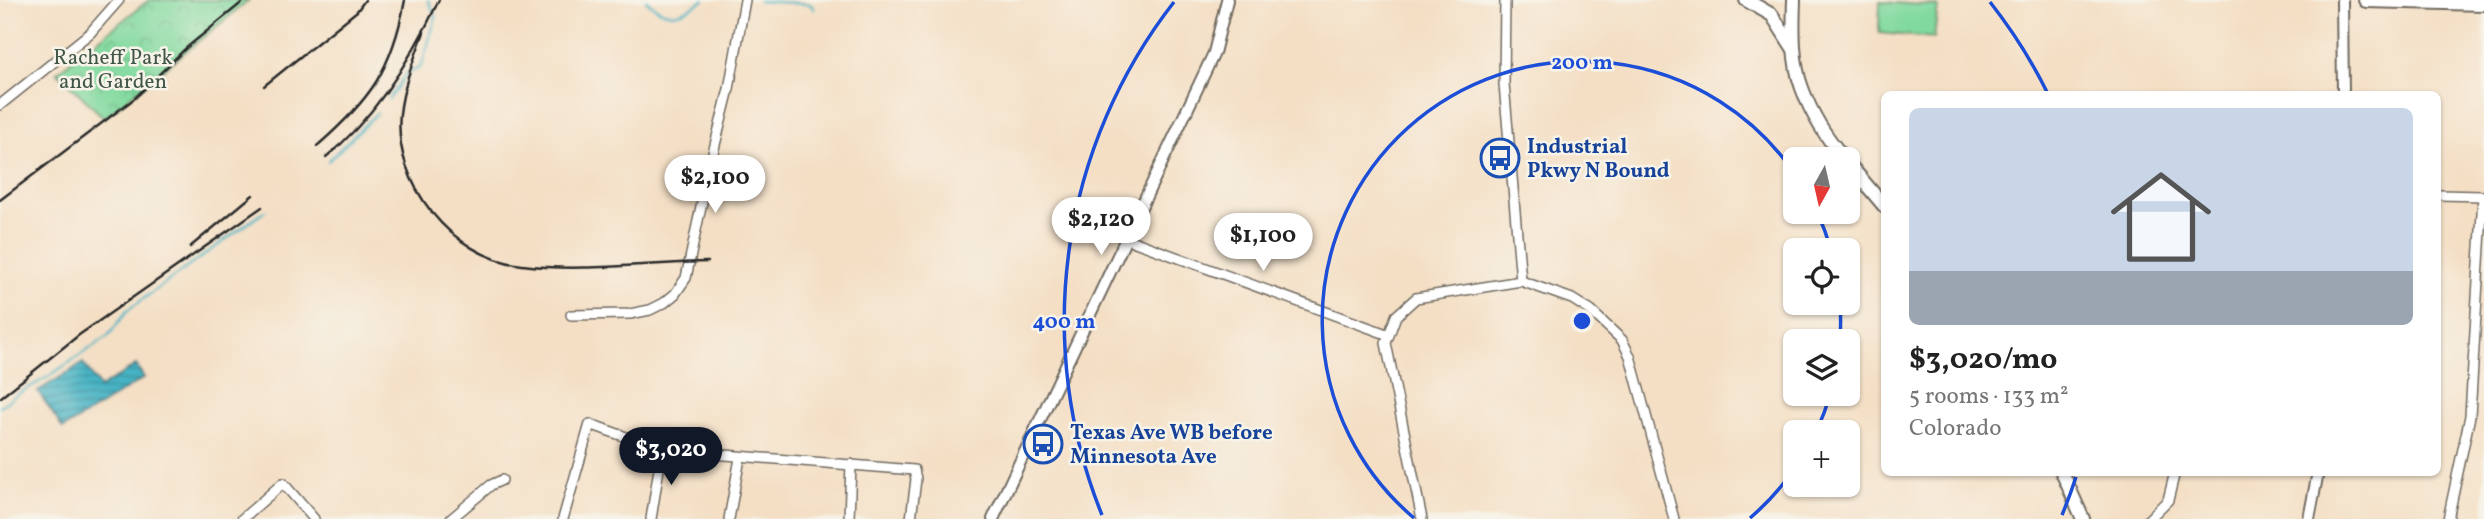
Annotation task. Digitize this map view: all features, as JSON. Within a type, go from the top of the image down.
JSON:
[{"type":"main road","points":[[1746,0],[1772,15],[1796,52]]},
{"type":"main road","points":[[1794,0],[1796,52],[1802,87],[1834,147]]},
{"type":"main road","points":[[2365,0],[2484,3]]},
{"type":"main road","points":[[1860,177],[1881,202]]},
{"type":"main road","points":[[2064,476],[2083,519]]},
{"type":"street","points":[[0,105],[90,33],[120,0]]},
{"type":"street","points":[[571,315],[630,314],[650,310],[675,294],[686,278],[729,89],[745,0]]},
{"type":"street","points":[[993,519],[1214,53],[1227,0]]},
{"type":"street","points":[[1505,0],[1504,84],[1521,281]]},
{"type":"street","points":[[2342,0],[2343,91]]},
{"type":"street","points":[[2441,195],[2483,197],[2470,416],[2448,519]]},
{"type":"street","points":[[1127,239],[1389,335]]},
{"type":"street","points":[[1422,519],[1387,343],[1396,316],[1416,298],[1521,281],[1572,299],[1591,311],[1622,340],[1630,356],[1674,519]]},
{"type":"street","points":[[563,519],[590,424],[662,450],[914,470],[916,479],[911,519]]},
{"type":"street","points":[[651,519],[662,450]]},
{"type":"street","points":[[729,519],[740,458]]},
{"type":"street","points":[[849,519],[851,464]]},
{"type":"street","points":[[2149,519],[2168,500],[2174,476]]},
{"type":"street","points":[[2309,519],[2317,476]]},
{"type":"street","points":[[451,519],[491,485],[502,481]]},
{"type":"street","points":[[242,519],[283,483],[314,519]]},
{"type":"green space","name":"Racheff Park and Garden","points":[[149,0],[249,0],[104,118],[57,72]]},
{"type":"green space","points":[[1880,2],[1938,6],[1934,38],[1879,33]]},
{"type":"water","points":[[83,363],[100,388],[136,365],[144,378],[63,429],[38,391]]},
{"type":"waterway","points":[[389,99],[406,74],[422,64],[436,17],[428,0]]},
{"type":"waterway","points":[[646,0],[662,11],[675,14],[704,0]]},
{"type":"waterway","points":[[759,1],[810,4],[814,9]]},
{"type":"waterway","points":[[328,161],[377,113]]},
{"type":"waterway","points":[[0,407],[108,336],[128,310],[265,211]]},
{"type":"railway","points":[[0,200],[135,98],[185,49],[245,0]]},
{"type":"railway","points":[[264,86],[357,11],[365,0]]},
{"type":"railway","points":[[317,146],[351,114],[376,82],[393,46],[405,0]]},
{"type":"railway","points":[[326,157],[377,105],[405,64],[439,0]]},
{"type":"railway","points":[[424,32],[404,93],[400,114],[400,140],[406,166],[417,190],[432,213],[451,232],[472,248],[496,259],[522,265],[591,267],[708,262]]},
{"type":"railway","points":[[190,247],[253,195]]},
{"type":"railway","points":[[0,398],[79,335],[262,207]]},
{"type":"place","name":"Industrial Pkwy N Bound","points":[[1500,158]]},
{"type":"place","name":"Texas Ave WB before Minnesota Ave","points":[[1043,444]]}]
